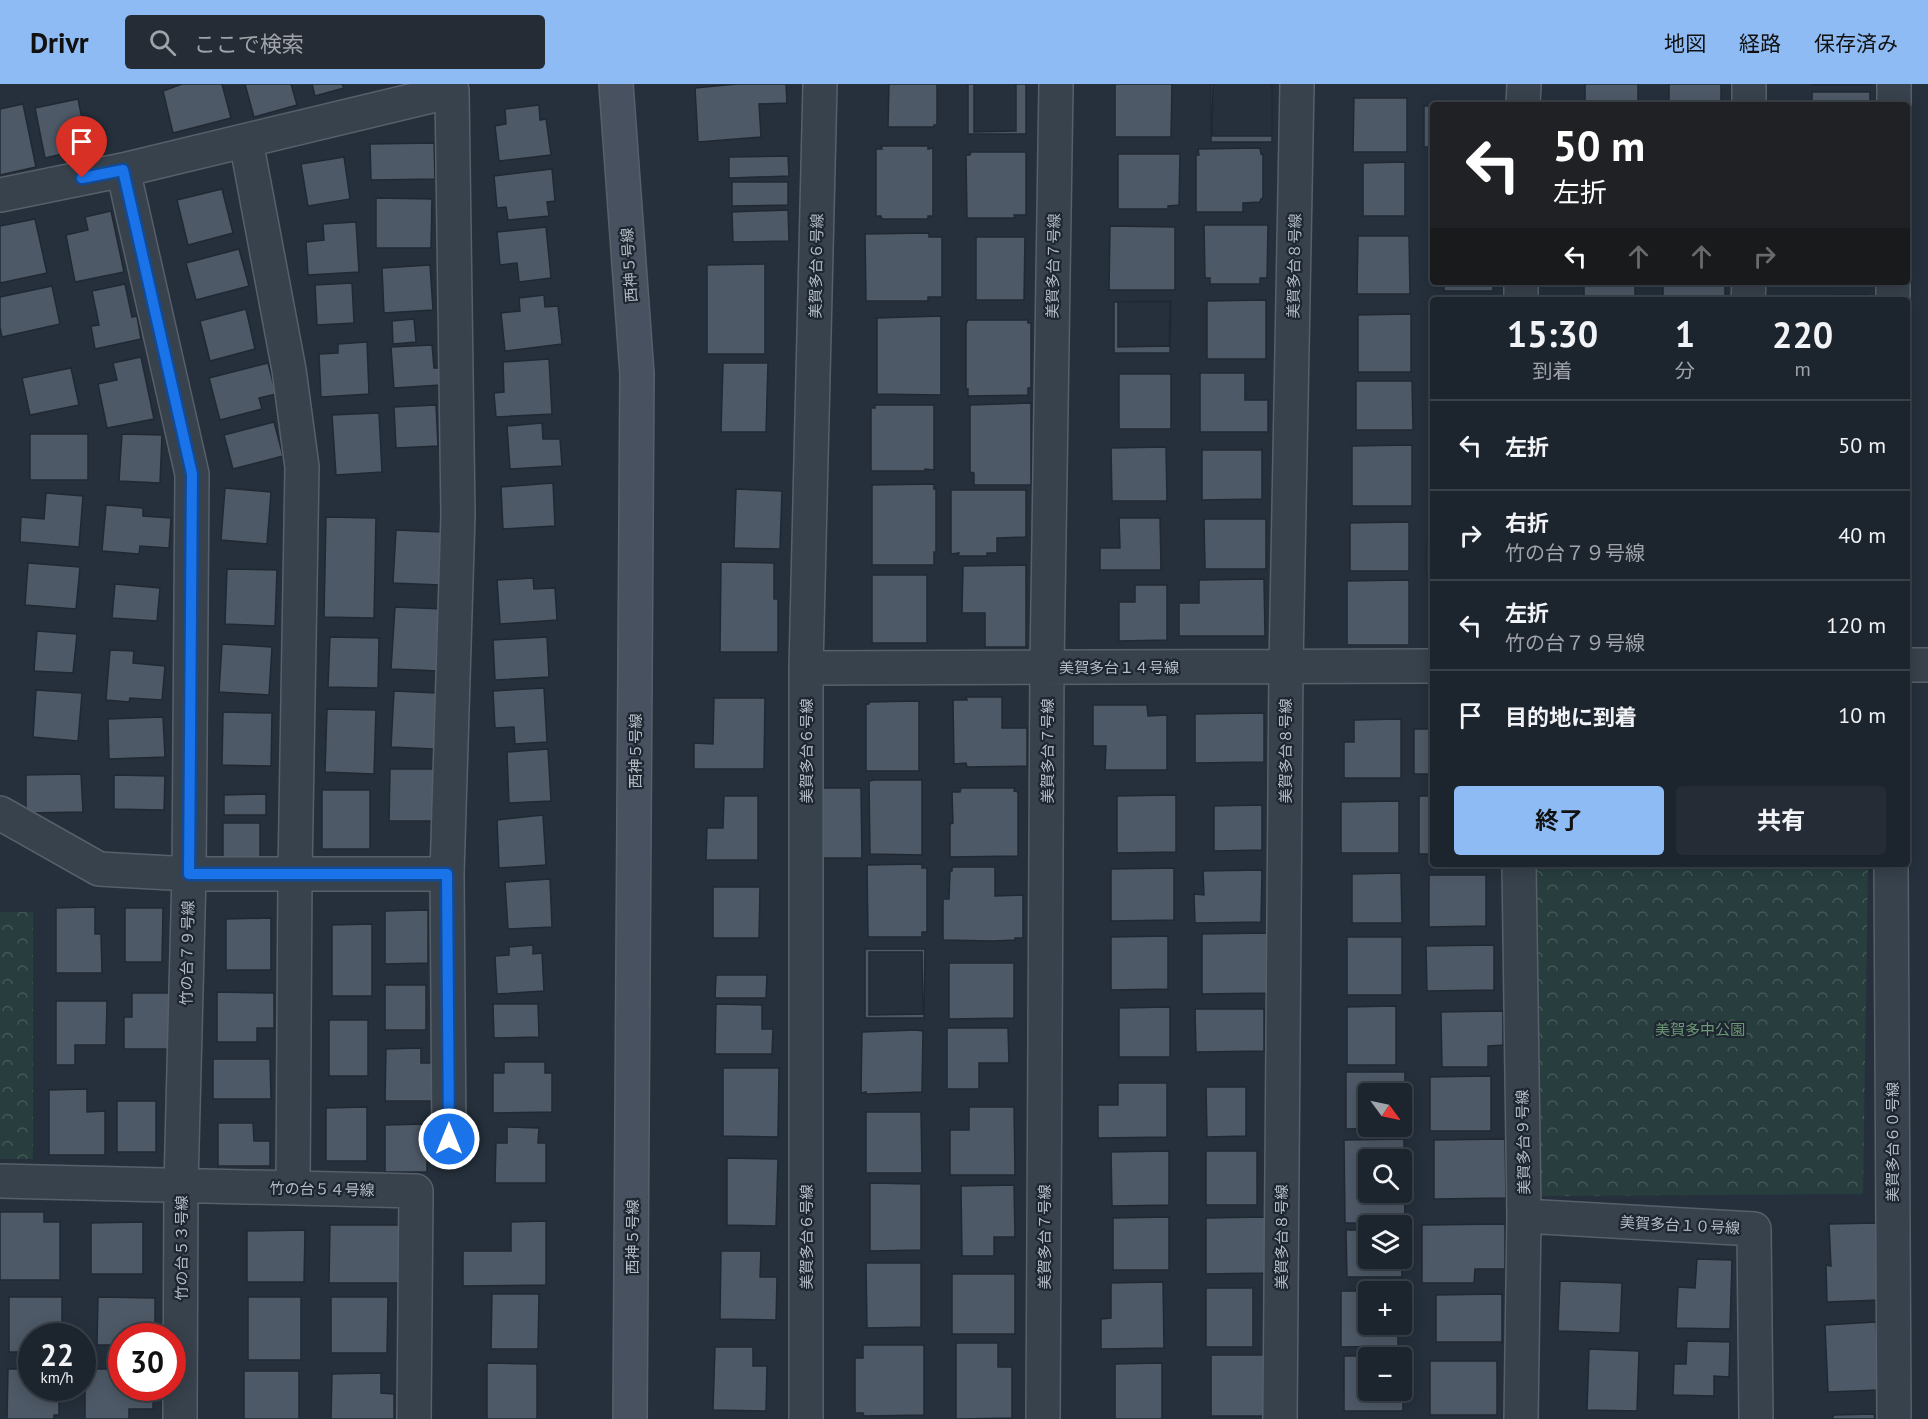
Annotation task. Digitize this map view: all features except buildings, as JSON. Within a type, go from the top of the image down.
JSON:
[{"type":"street","name":"西神５号線","points":[[615,84],[637,374],[630,1419]]},
{"type":"street","name":"美賀多台６号線","points":[[806,1419],[806,668],[820,84]]},
{"type":"street","name":"美賀多台７号線","points":[[1043,1419],[1047,667],[1056,84]]},
{"type":"street","name":"美賀多台８号線","points":[[1280,1419],[1286,667],[1297,84]]},
{"type":"street","points":[[1523,102],[1524,84]]},
{"type":"street","points":[[1749,84],[1749,102]]},
{"type":"street","points":[[1894,84],[1894,102]]},
{"type":"street","points":[[0,195],[123,170],[452,91],[458,515],[447,874],[449,1139]]},
{"type":"street","points":[[246,141],[289,370],[302,467],[295,874],[294,1188]]},
{"type":"street","name":"竹の台７９号線","points":[[123,170],[192,474],[189,874],[181,1185]]},
{"type":"street","points":[[1910,665],[1928,665]]},
{"type":"street","name":"美賀多台１４号線","points":[[806,668],[1430,666]]},
{"type":"street","points":[[0,813],[99,869],[189,874],[447,874]]},
{"type":"street","name":"美賀多台９号線","points":[[1519,867],[1524,1216],[1521,1419]]},
{"type":"street","name":"美賀多台６０号線","points":[[1892,867],[1894,1419]]},
{"type":"street","name":"竹の台５４号線","points":[[0,1181],[416,1191],[414,1419]]},
{"type":"street","name":"竹の台５３号線","points":[[180,1419],[181,1185]]},
{"type":"street","name":"美賀多台１０号線","points":[[1524,1216],[1754,1229],[1756,1419]]},
{"type":"green space","name":"美賀多中公園","points":[[1535,867],[1868,867],[1863,1194],[1535,1196]]},
{"type":"green space","points":[[0,912],[33,912],[33,1159],[0,1159]]},
{"type":"route","points":[[82,178],[123,170],[192,474],[189,874],[447,874],[449,1139]]}]
